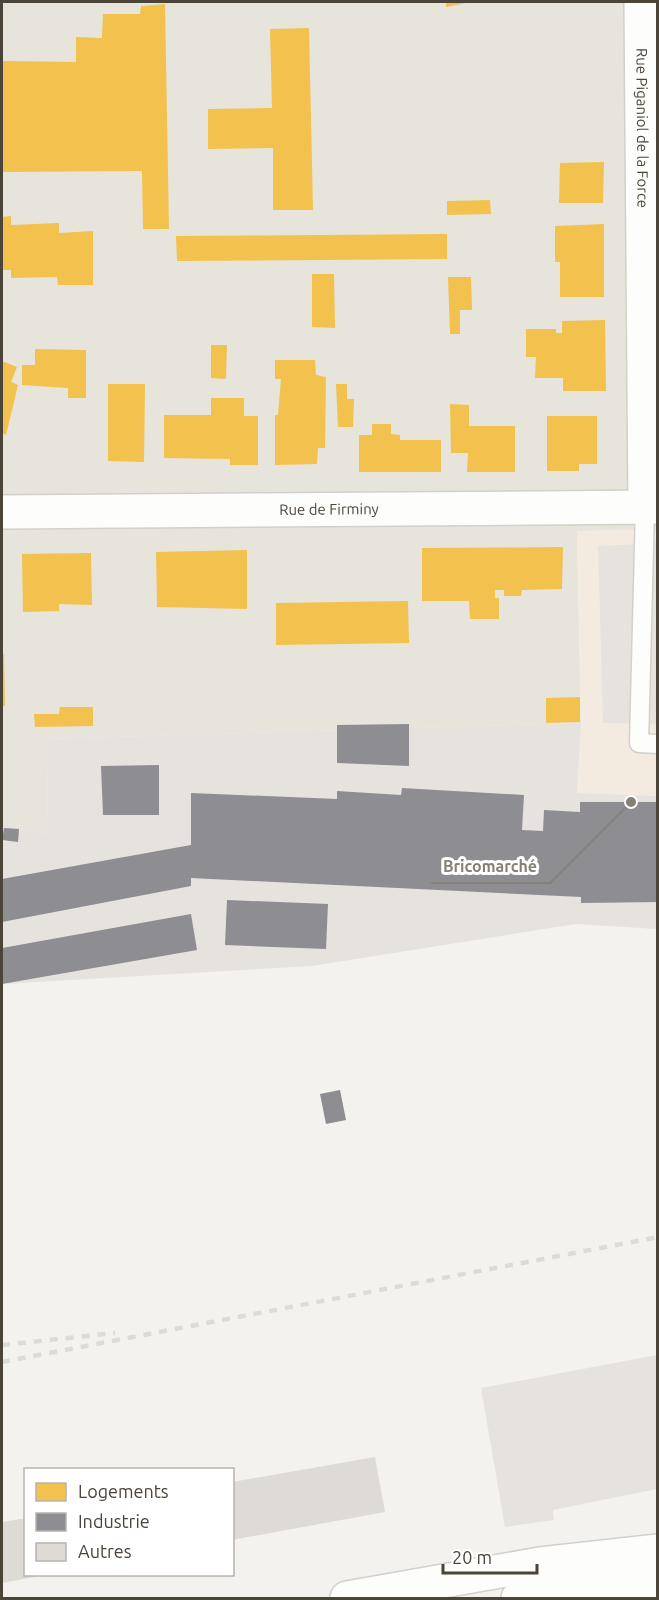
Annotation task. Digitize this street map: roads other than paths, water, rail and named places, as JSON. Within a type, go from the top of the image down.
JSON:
[{"type":"street","name":"Rue Piganiol de la Force","points":[[641,2],[650,165],[651,507]]},
{"type":"street","name":"Rue de Firminy","points":[[2,512],[651,507]]},
{"type":"street","points":[[347,1599],[540,1564],[657,1551]]},
{"type":"street","points":[[518,1599],[657,1580]]},
{"type":"lane","points":[[651,507],[639,743],[657,744]]},
{"type":"railway","points":[[2,1362],[658,1237]]},
{"type":"railway","points":[[2,1345],[115,1333]]},
{"type":"place","name":"Bricomarché","points":[[631,802]]}]
